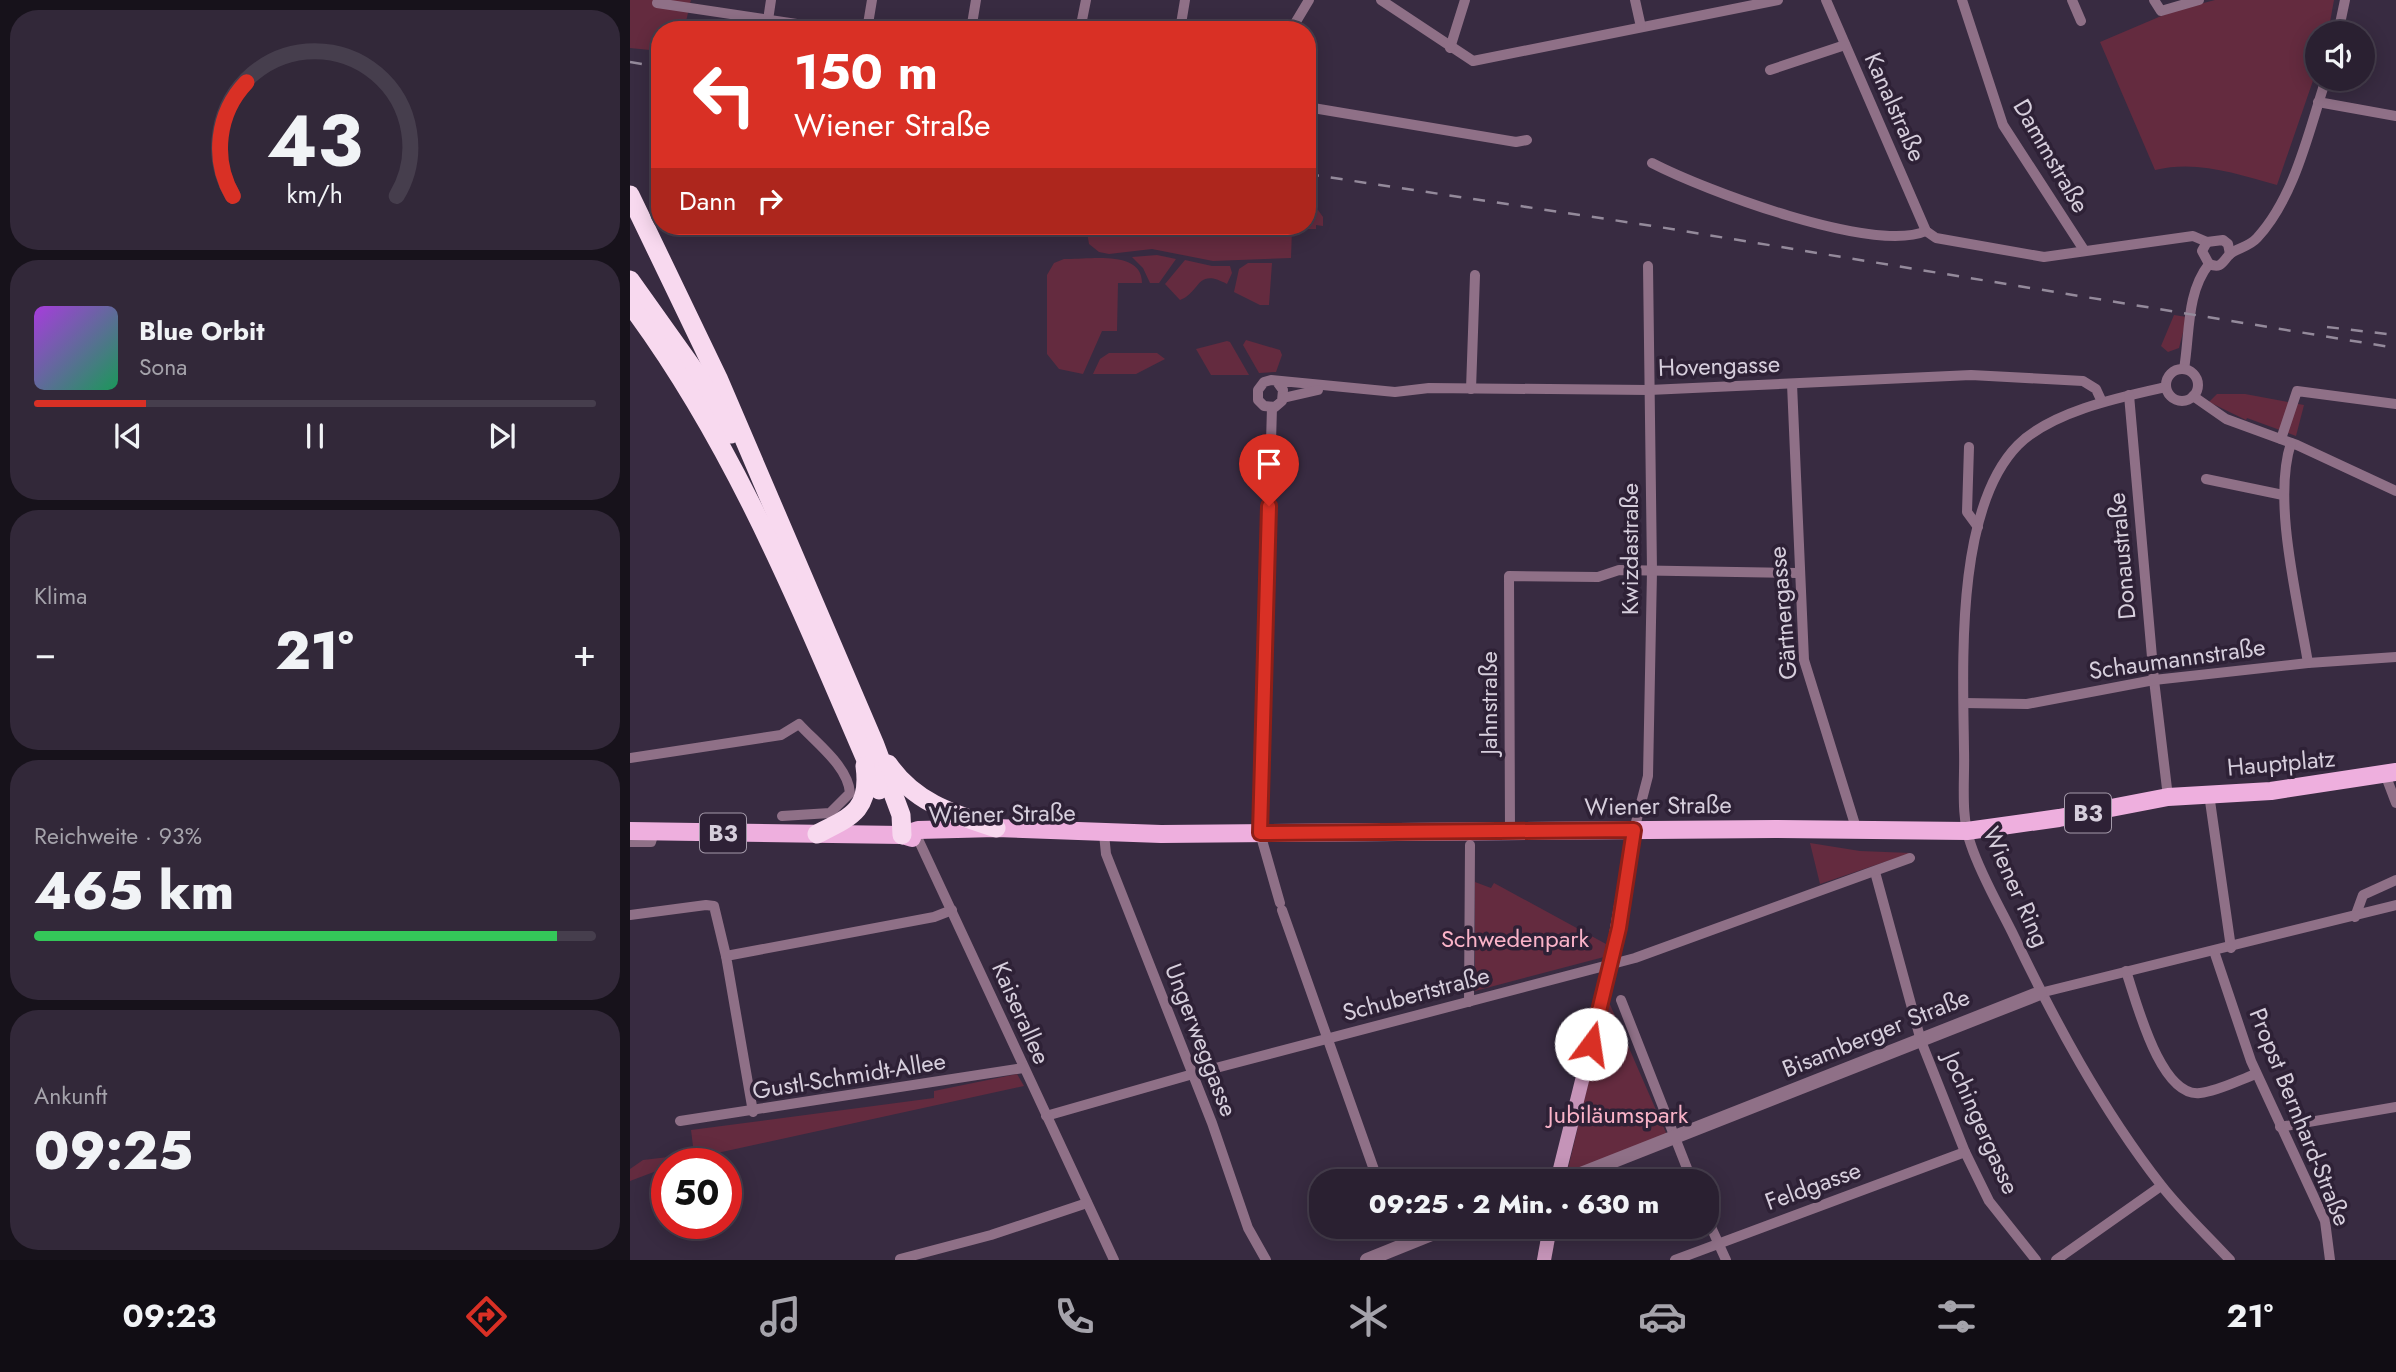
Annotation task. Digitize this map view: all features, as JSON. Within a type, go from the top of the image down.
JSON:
[{"type":"highway","points":[[632,198],[718,378],[870,753],[867,785],[859,808],[846,819],[817,834]]},
{"type":"highway","points":[[630,281],[699,377],[764,489]]},
{"type":"highway","points":[[630,304],[687,388],[738,476],[914,841]]},
{"type":"highway","points":[[870,753],[893,771],[916,795],[945,811],[996,828]]},
{"type":"main road","name":"Hauptplatz","points":[[2209,794],[2304,788],[2391,773]]},
{"type":"main road","name":"Wiener Straße","points":[[630,831],[817,834],[914,841],[1082,839],[1104,834],[1634,830],[1967,831],[2036,822],[2168,797],[2209,794]]},
{"type":"main road","name":"Wiener Straße","points":[[914,841],[918,830],[1082,829],[1104,834]]},
{"type":"main road","points":[[1560,1169],[1611,964],[1634,830]]},
{"type":"main road","points":[[1544,1260],[1548,1239]]},
{"type":"street","points":[[768,20],[771,0]]},
{"type":"street","points":[[868,21],[872,0]]},
{"type":"street","points":[[972,21],[976,0]]},
{"type":"street","points":[[1082,21],[1086,0]]},
{"type":"street","points":[[1182,21],[1185,0]]},
{"type":"street","points":[[1296,21],[1309,0]]},
{"type":"street","points":[[1381,0],[1473,61],[1641,27],[1725,5],[1778,0]]},
{"type":"street","points":[[1450,48],[1465,0]]},
{"type":"street","points":[[1635,0],[1641,27]]},
{"type":"street","name":"Kanalstraße","points":[[1826,0],[1926,231]]},
{"type":"street","name":"Dammstraße","points":[[1962,0],[2003,125],[2084,250]]},
{"type":"street","points":[[2072,0],[2081,21]]},
{"type":"street","points":[[2154,0],[2161,11],[2199,0]]},
{"type":"street","points":[[2341,21],[2345,0]]},
{"type":"street","points":[[657,3],[775,21]]},
{"type":"street","points":[[1770,70],[1845,45]]},
{"type":"street","points":[[2209,264],[2222,265],[2230,254],[2252,244],[2267,225],[2293,173],[2322,91]]},
{"type":"street","points":[[2318,102],[2396,116]]},
{"type":"street","points":[[1316,109],[1516,142],[1527,140]]},
{"type":"street","points":[[1652,163],[1708,189],[1802,218],[1899,237],[1926,231],[1948,242],[2044,257],[2186,237],[2207,242],[2223,240],[2228,244],[2230,254]]},
{"type":"street","points":[[2207,242],[2202,251],[2209,264]]},
{"type":"street","points":[[2184,369],[2193,295],[2200,275],[2209,264]]},
{"type":"street","name":"Kwizdastraße","points":[[1634,830],[1648,776],[1652,571],[1648,266]]},
{"type":"street","points":[[1471,389],[1475,275]]},
{"type":"street","points":[[2184,369],[2196,378],[2197,389],[2193,396],[2176,400],[2166,387],[2170,374],[2184,369]]},
{"type":"street","name":"Hovengasse","points":[[1272,407],[1260,402],[1258,390],[1268,381],[1395,392],[1429,388],[1650,390],[1991,375],[2083,381],[2096,389],[2102,402]]},
{"type":"street","points":[[1278,383],[1283,390],[1283,398],[1272,407],[1260,833],[1281,906],[1374,1169]]},
{"type":"street","name":"Gärtnergasse","points":[[1793,384],[1798,573],[1804,660],[1857,831]]},
{"type":"street","name":"Wiener Ring","points":[[2166,387],[2102,402],[2040,429],[2015,448],[1998,475],[1978,527],[1968,575],[1964,703],[1967,831],[1971,846],[2040,993],[2084,1069],[2161,1186],[2230,1260]]},
{"type":"street","name":"Hovengasse","points":[[1283,398],[1327,388]]},
{"type":"street","points":[[2308,663],[2283,495],[2286,441],[2297,391],[2396,404]]},
{"type":"street","name":"Donaustraße","points":[[2129,395],[2154,680],[2168,797]]},
{"type":"street","points":[[2193,396],[2226,419],[2286,441],[2396,491]]},
{"type":"street","points":[[1969,447],[1967,512],[1978,527]]},
{"type":"street","points":[[2206,479],[2283,495]]},
{"type":"street","name":"Jahnstraße","points":[[1510,831],[1509,576],[1598,577],[1619,570],[1652,571]]},
{"type":"street","points":[[1652,571],[1798,573]]},
{"type":"street","name":"Schaumannstraße","points":[[1964,703],[2027,704],[2154,680],[2308,663],[2396,657]]},
{"type":"street","points":[[630,758],[782,735],[799,724],[840,768],[849,782],[850,793],[830,813],[782,816]]},
{"type":"street","points":[[2391,773],[2396,803]]},
{"type":"street","name":"Hauptplatz","points":[[2209,794],[2231,947]]},
{"type":"street","points":[[630,842],[651,842],[654,832]]},
{"type":"street","name":"Ungerweggasse","points":[[1104,834],[1106,854],[1193,1074],[1248,1228],[1266,1260]]},
{"type":"street","name":"Kaiserallee","points":[[914,841],[951,910],[1114,1260]]},
{"type":"street","points":[[1469,1002],[1470,845]]},
{"type":"street","name":"Schubertstraße","points":[[1046,1116],[1193,1074],[1611,964],[1910,858]]},
{"type":"street","name":"Jochingergasse","points":[[1875,872],[1921,1041],[1965,1152],[1989,1201],[2036,1260]]},
{"type":"street","points":[[2355,917],[2363,895],[2396,880]]},
{"type":"street","points":[[2214,951],[2396,905]]},
{"type":"street","points":[[630,915],[713,906],[726,956],[753,1112]]},
{"type":"street","points":[[726,956],[934,917],[951,910]]},
{"type":"street","name":"Bisamberger Straße","points":[[1593,1169],[2040,993],[2214,951]]},
{"type":"street","name":"Propst Bernhard-Straße","points":[[2214,951],[2256,1074],[2325,1221],[2330,1260]]},
{"type":"street","points":[[2126,971],[2161,1063],[2179,1087],[2199,1094],[2256,1074]]},
{"type":"street","points":[[1621,1000],[1687,1169]]},
{"type":"street","name":"Gustl-Schmidt-Allee","points":[[680,1121],[753,1112],[1023,1068]]},
{"type":"street","points":[[2280,1127],[2396,1107]]},
{"type":"street","name":"Feldgasse","points":[[1675,1260],[1965,1152]]},
{"type":"street","points":[[2056,1260],[2161,1186]]},
{"type":"street","points":[[900,1259],[991,1235],[1087,1203]]},
{"type":"street","points":[[1400,1239],[1403,1246]]},
{"type":"street","points":[[1367,1260],[1420,1239]]},
{"type":"street","points":[[1716,1239],[1726,1260]]},
{"type":"green space","points":[[630,0],[691,0],[686,21],[651,21],[651,50],[630,48]]},
{"type":"green space","points":[[2215,0],[2334,0],[2330,21],[2305,21],[2305,91],[2309,91],[2277,185],[2202,167],[2155,170],[2100,42],[2173,11]]},
{"type":"green space","points":[[1316,210],[1323,217],[1323,226],[1316,225]]},
{"type":"green space","points":[[1088,235],[1292,235],[1291,258],[1213,261],[1152,249],[1109,254],[1099,252],[1089,244]]},
{"type":"green space","points":[[1157,255],[1176,259],[1159,283],[1150,283],[1143,268],[1132,257]]},
{"type":"green space","points":[[1099,258],[1124,261],[1140,272],[1142,283],[1118,283],[1117,331],[1102,331],[1083,374],[1059,369],[1047,354],[1047,275],[1054,263],[1064,259]]},
{"type":"green space","points":[[1185,260],[1212,266],[1230,266],[1232,273],[1227,284],[1217,279],[1204,279],[1180,300],[1165,284]]},
{"type":"green space","points":[[1248,263],[1272,263],[1269,305],[1260,305],[1234,292],[1239,269]]},
{"type":"green space","points":[[2174,315],[2187,317],[2179,348],[2168,352],[2161,346]]},
{"type":"green space","points":[[1246,340],[1280,350],[1282,355],[1276,372],[1259,373],[1243,345]]},
{"type":"green space","points":[[1227,341],[1249,375],[1211,375],[1196,349]]},
{"type":"green space","points":[[1109,353],[1157,353],[1165,359],[1136,374],[1093,374],[1100,359]]},
{"type":"green space","points":[[2217,394],[2245,394],[2304,405],[2296,436],[2247,418],[2246,420],[2209,402]]},
{"type":"green space","points":[[1810,843],[1860,851],[1911,853],[1820,884]]},
{"type":"green space","name":"Schwedenpark","points":[[1475,882],[1491,888],[1494,883],[1606,944],[1604,957],[1475,991]]},
{"type":"green space","name":"Jubiläumspark","points":[[1608,1000],[1667,1135],[1578,1169],[1568,1169]]},
{"type":"green space","points":[[1017,1074],[1024,1086],[740,1148],[693,1148],[691,1130],[934,1098],[934,1091]]},
{"type":"green space","points":[[651,1159],[651,1173],[630,1181],[630,1169],[643,1160]]},
{"type":"railway","points":[[630,62],[651,66]]},
{"type":"railway","points":[[1316,175],[1653,226],[2396,348]]},
{"type":"railway","points":[[2327,327],[2396,335]]},
{"type":"route","points":[[1269,506],[1260,833],[1634,830],[1619,928],[1591,1044]]}]
